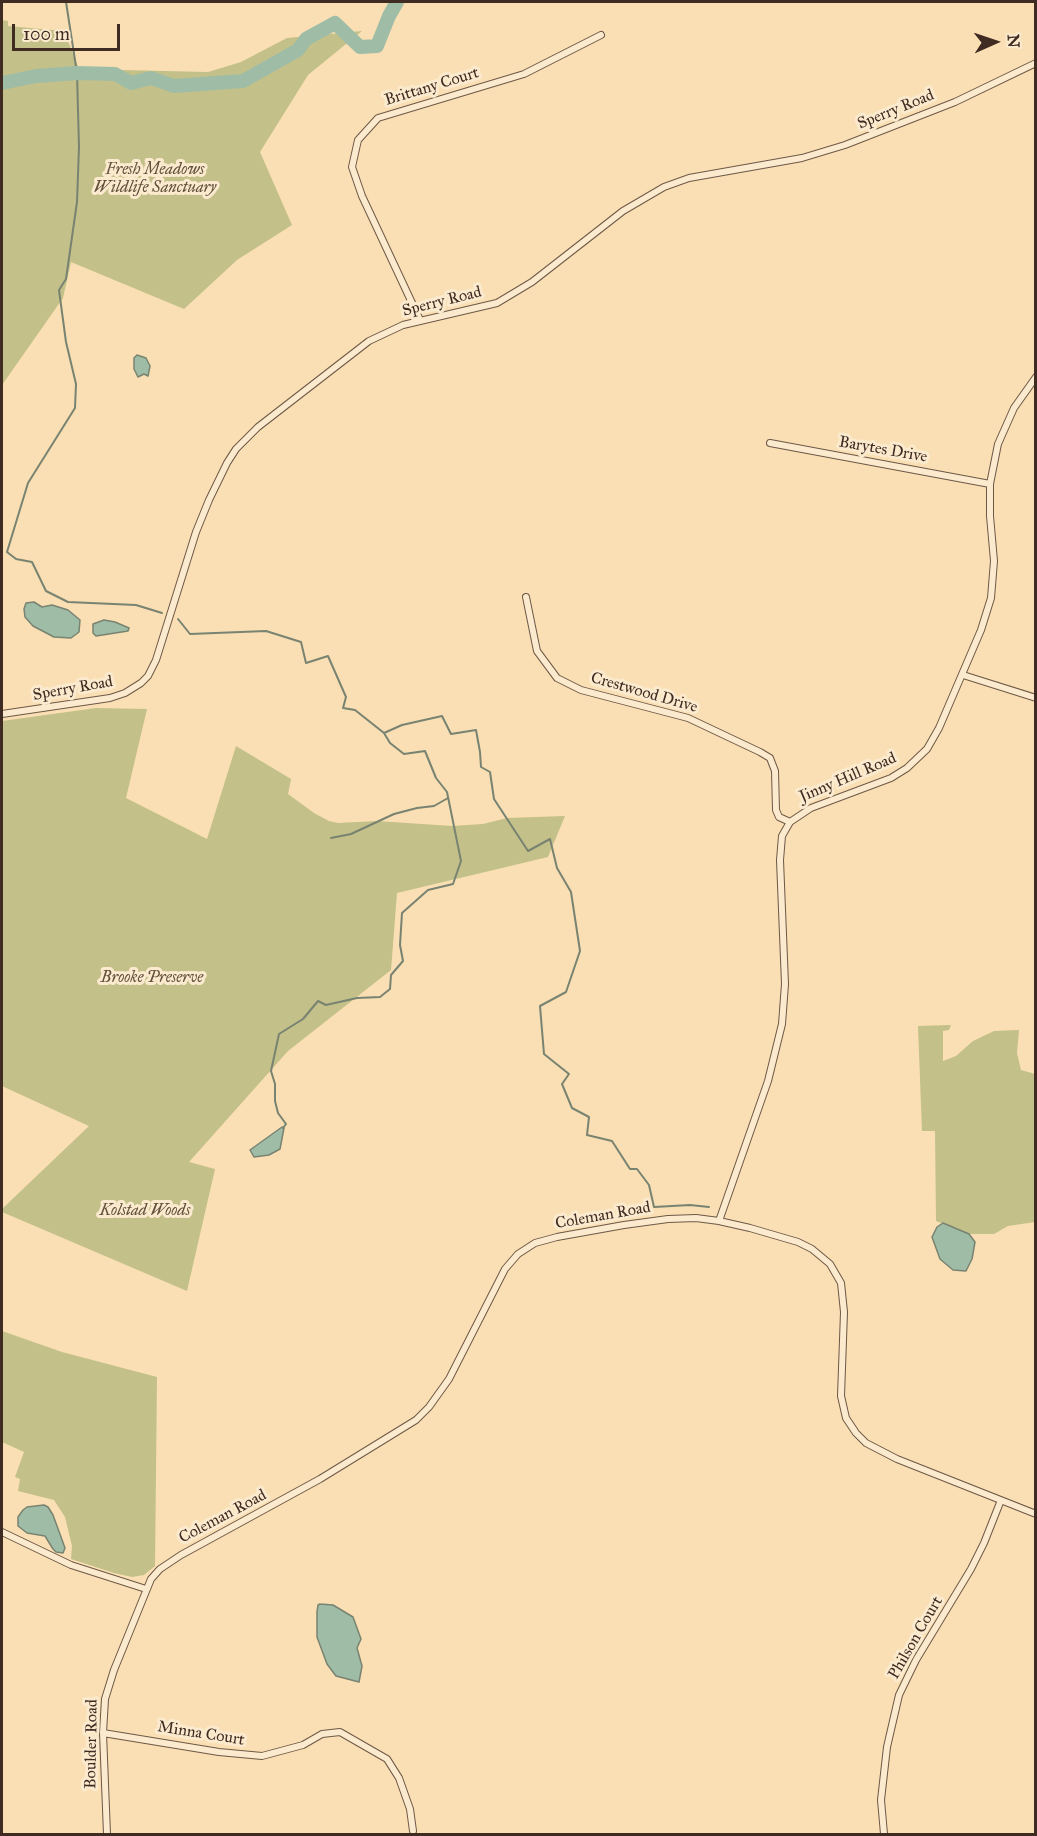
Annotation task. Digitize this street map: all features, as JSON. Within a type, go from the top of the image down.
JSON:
[{"type":"street","name":"Brittany Court","points":[[420,320],[362,196],[352,167],[358,140],[378,118],[524,74],[601,36]]},
{"type":"street","name":"Sperry Road","points":[[2,714],[110,698],[125,693],[148,676],[156,660],[193,542],[209,500],[227,463],[236,449],[258,427],[357,349],[381,334],[420,320],[486,306],[512,295],[532,282],[623,210],[664,188],[689,178],[802,158],[855,141],[964,98],[1035,63]]},
{"type":"street","name":"Jinny Hill Road","points":[[718,1221],[768,1081],[782,1024],[785,984],[780,849],[782,836],[790,822],[811,808],[891,778],[912,764],[927,749],[936,734],[981,630],[990,598],[993,580],[990,484],[993,462],[1004,427],[1035,377]]},
{"type":"street","name":"Barytes Drive","points":[[770,443],[990,484]]},
{"type":"street","name":"Crestwood Drive","points":[[526,597],[537,651],[557,678],[581,690],[688,718],[770,758],[775,771],[776,810],[779,817],[790,822]]},
{"type":"street","points":[[963,675],[1035,698]]},
{"type":"street","name":"Coleman Road","points":[[146,1589],[156,1574],[181,1555],[320,1479],[403,1429],[423,1413],[437,1398],[449,1379],[505,1269],[526,1248],[557,1237],[646,1221],[681,1218],[718,1221],[798,1242],[822,1256],[835,1271],[844,1296],[841,1396],[846,1418],[856,1433],[876,1449],[897,1459],[1035,1514]]},
{"type":"street","name":"Philson Court","points":[[884,1834],[881,1800],[887,1747],[900,1695],[916,1660],[984,1544],[1001,1500]]},
{"type":"street","points":[[2,1532],[71,1565],[146,1589]]},
{"type":"street","name":"Boulder Road","points":[[107,1834],[103,1733],[107,1690],[146,1589]]},
{"type":"street","name":"Minna Court","points":[[103,1733],[239,1755],[261,1756],[303,1744],[322,1734],[340,1732],[387,1759],[399,1778],[410,1809],[413,1831]]},
{"type":"green space","name":"Fresh Meadows Wildlife Sanctuary","points":[[2,20],[8,21],[8,26],[64,31],[79,69],[208,72],[241,62],[287,38],[362,31],[308,75],[260,152],[292,225],[237,260],[184,309],[71,262],[63,298],[2,385]]},
{"type":"green space","name":"Brooke Preserve","points":[[96,708],[147,709],[126,798],[207,839],[236,746],[291,779],[288,794],[314,813],[338,823],[377,821],[452,826],[483,824],[507,818],[565,816],[548,857],[397,893],[391,970],[288,1051],[189,1162],[215,1169],[187,1291],[2,1212],[2,1209],[89,1126],[2,1086],[2,721]]},
{"type":"green space","points":[[951,1025],[949,1030],[943,1031],[943,1061],[956,1056],[973,1041],[994,1031],[1019,1030],[1017,1053],[1021,1070],[1035,1074],[1035,1222],[1008,1226],[994,1234],[969,1234],[936,1221],[935,1131],[922,1131],[918,1026]]},
{"type":"green space","points":[[2,1331],[62,1352],[157,1377],[155,1566],[144,1575],[132,1577],[71,1559],[72,1546],[65,1517],[54,1500],[18,1491],[20,1479],[15,1477],[24,1452],[2,1442]]},
{"type":"shaded area","points":[[137,355],[146,358],[150,366],[148,376],[144,374],[138,377],[134,369],[134,358]]},
{"type":"shaded area","points":[[34,602],[42,607],[52,605],[68,610],[80,620],[79,632],[71,638],[54,637],[33,626],[25,617],[24,609],[26,603]]},
{"type":"shaded area","points":[[104,620],[129,628],[128,631],[96,636],[93,633],[93,624]]},
{"type":"shaded area","points":[[282,1127],[284,1128],[280,1149],[269,1155],[254,1157],[250,1150]]},
{"type":"shaded area","points":[[943,1223],[969,1234],[975,1242],[972,1259],[966,1271],[953,1270],[940,1259],[932,1237],[937,1227]]},
{"type":"shaded area","points":[[44,1505],[53,1515],[65,1548],[63,1553],[56,1552],[45,1536],[27,1533],[18,1526],[18,1517],[23,1510],[27,1507]]},
{"type":"shaded area","points":[[320,1604],[333,1605],[353,1617],[361,1639],[357,1648],[362,1666],[359,1682],[336,1676],[327,1664],[317,1637],[317,1612]]},
{"type":"waterway","points":[[66,2],[77,73],[79,147],[77,202],[66,279],[59,290],[66,342],[76,384],[75,408],[28,483],[7,552],[16,559],[32,562],[46,591],[68,602],[136,605],[162,613]]},
{"type":"waterway","points":[[2,83],[36,76],[77,73],[115,74],[131,83],[151,78],[174,86],[243,81],[298,50],[306,39],[335,23],[360,47],[377,46],[397,2]]},
{"type":"waterway","points":[[178,619],[190,634],[266,631],[301,642],[306,663],[328,656],[346,697],[343,708],[355,710],[384,733],[402,725],[442,716],[451,734],[476,730],[481,767],[490,772],[494,799],[528,851],[550,839],[557,868],[571,892],[580,951],[566,992],[540,1006],[544,1054],[569,1074],[562,1084],[572,1108],[589,1117],[587,1135],[612,1141],[630,1169],[637,1169],[649,1185],[654,1207],[690,1205],[709,1207]]},
{"type":"waterway","points":[[283,1128],[286,1124],[278,1113],[275,1084],[271,1071],[279,1034],[303,1019],[318,1001],[326,1005],[357,998],[380,997],[390,989],[391,975],[403,961],[400,945],[402,913],[428,890],[453,884],[461,861],[447,792],[436,778],[425,751],[404,754],[390,743],[384,733]]},
{"type":"waterway","points":[[331,838],[351,834],[394,814],[434,806],[448,798]]},
{"type":"park label","name":"Kolstad Woods","points":[[145,1211]]}]
